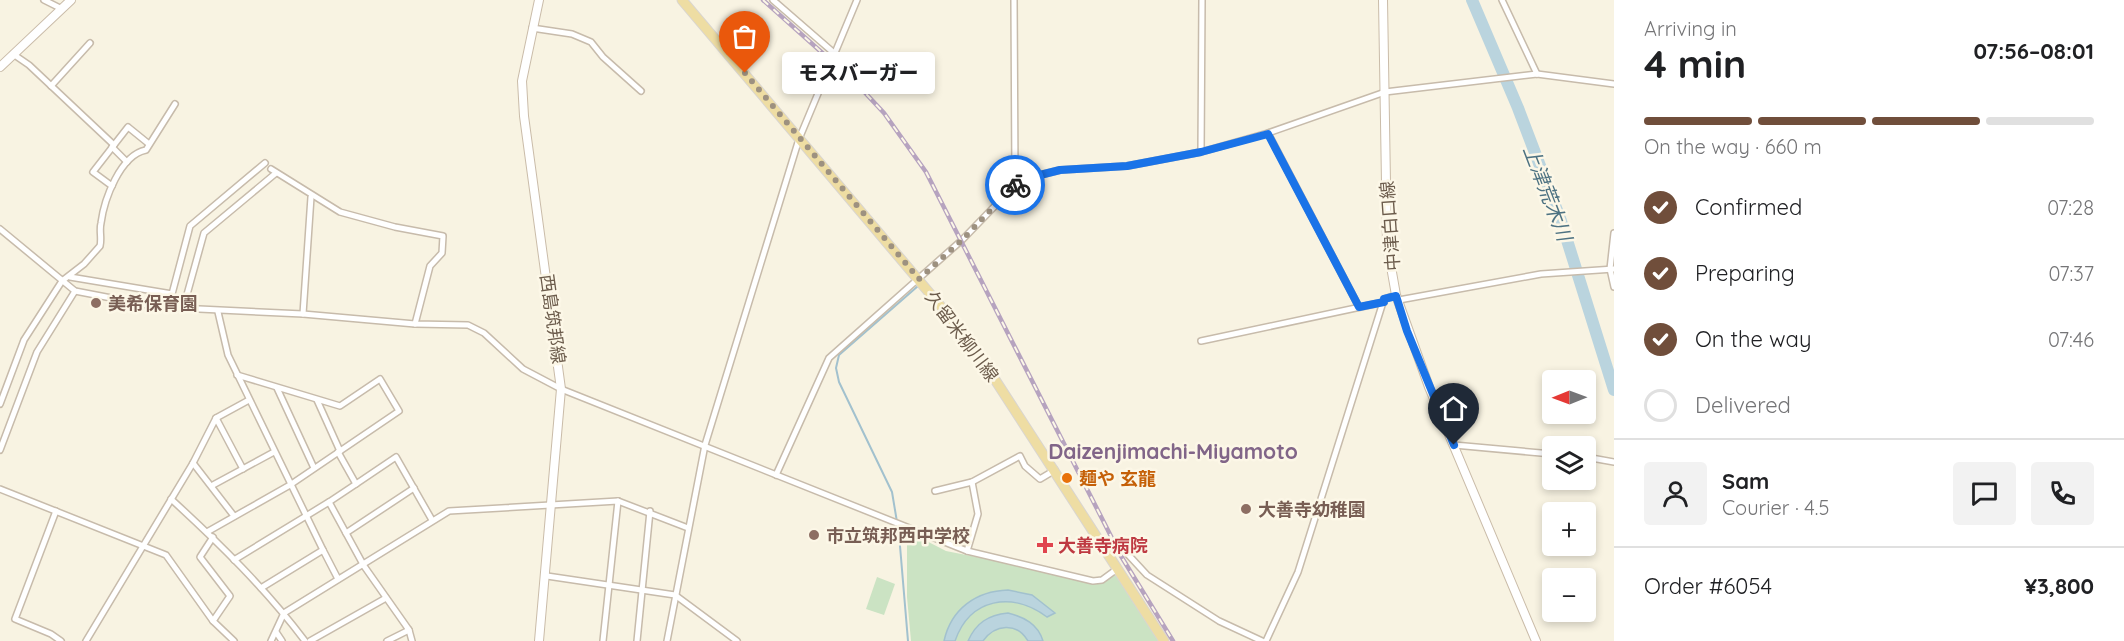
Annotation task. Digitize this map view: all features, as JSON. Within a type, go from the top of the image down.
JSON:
[{"type":"main road","points":[[0,67],[71,0]]},
{"type":"main road","name":"西島筑邦線","points":[[538,0],[522,81],[524,118],[561,388],[547,576],[539,641]]},
{"type":"main road","name":"久留米柳川線","points":[[682,0],[970,340],[1055,470],[1098,542],[1164,641]]},
{"type":"main road","name":"中津白口線","points":[[1383,0],[1387,244],[1397,298],[1407,331],[1536,641]]},
{"type":"street","points":[[44,0],[62,9]]},
{"type":"street","points":[[773,0],[834,53]]},
{"type":"street","points":[[667,641],[705,445],[799,139],[857,0]]},
{"type":"street","points":[[1014,0],[1015,175],[1020,180]]},
{"type":"street","points":[[1201,152],[1202,0]]},
{"type":"street","points":[[1502,0],[1537,74]]},
{"type":"street","points":[[532,28],[572,34],[591,42],[603,57],[641,91]]},
{"type":"street","points":[[51,87],[90,43]]},
{"type":"street","points":[[13,54],[51,87],[127,162]]},
{"type":"street","points":[[776,475],[829,358],[962,240],[1020,180],[1060,170],[1127,166],[1201,152],[1268,134],[1385,93],[1537,74],[1614,84]]},
{"type":"street","points":[[0,404],[24,340],[62,281],[100,246],[100,225],[112,186],[127,162],[138,152],[146,150],[175,104]]},
{"type":"street","points":[[112,186],[93,172],[129,126],[149,144]]},
{"type":"street","points":[[1268,134],[1359,307]]},
{"type":"street","points":[[70,276],[172,294],[190,226],[265,163]]},
{"type":"street","points":[[183,309],[204,233],[274,171],[340,212],[395,227],[443,236],[442,253],[430,266],[415,324]]},
{"type":"street","points":[[303,314],[311,196]]},
{"type":"street","points":[[0,229],[75,291],[158,307],[475,326],[523,369],[561,388],[967,551],[1093,581],[1102,580],[1118,569]]},
{"type":"street","points":[[1614,233],[1612,269],[1614,287]]},
{"type":"street","points":[[1266,641],[1298,572],[1384,299],[1558,272],[1612,269]]},
{"type":"street","points":[[0,450],[37,352],[75,291]]},
{"type":"street","points":[[1202,341],[1384,302]]},
{"type":"street","points":[[218,312],[221,334],[237,375],[338,579]]},
{"type":"street","points":[[207,532],[290,485],[399,411],[380,379],[340,406],[237,375]]},
{"type":"street","points":[[277,388],[314,468]]},
{"type":"street","points":[[86,641],[193,463],[216,418],[249,400]]},
{"type":"street","points":[[316,400],[356,484]]},
{"type":"street","points":[[216,418],[243,469]]},
{"type":"street","points":[[1454,445],[1542,453]]},
{"type":"street","points":[[213,486],[274,452]]},
{"type":"street","points":[[935,491],[972,482],[1020,456],[1025,466],[1040,479],[1055,470]]},
{"type":"street","points":[[234,560],[329,502],[396,457],[432,520]]},
{"type":"street","points":[[1596,459],[1614,462]]},
{"type":"street","points":[[193,463],[234,516]]},
{"type":"street","points":[[967,551],[978,514],[972,482]]},
{"type":"street","points":[[346,533],[414,488]]},
{"type":"street","points":[[0,489],[166,555],[213,621],[234,641]]},
{"type":"street","points":[[171,500],[213,537],[284,613],[305,641]]},
{"type":"street","points":[[271,641],[284,613],[338,579],[364,566],[449,511],[618,501],[650,511],[688,528]]},
{"type":"street","points":[[603,641],[618,501]]},
{"type":"street","points":[[329,502],[364,566],[409,630],[412,641]]},
{"type":"street","points":[[56,511],[15,619],[51,634],[61,641]]},
{"type":"street","points":[[637,641],[650,511]]},
{"type":"street","points":[[213,537],[200,557],[230,596],[213,621]]},
{"type":"street","points":[[1098,542],[1122,548],[1157,581],[1219,621],[1262,641]]},
{"type":"street","points":[[261,588],[323,550]]},
{"type":"street","points":[[547,576],[675,595],[737,641]]},
{"type":"street","points":[[310,641],[386,598]]},
{"type":"street","points":[[387,641],[409,630]]},
{"type":"street","points":[[276,632],[282,641]]},
{"type":"green space","points":[[907,531],[946,551],[1102,582],[1116,575],[1160,641],[911,641],[907,597]]},
{"type":"green space","points":[[877,577],[895,584],[884,615],[866,609]]},
{"type":"water","points":[[1008,590],[1032,595],[1055,613],[1047,617],[1020,604],[994,603],[971,615],[955,641],[944,641],[952,620],[967,604],[985,594]]},
{"type":"water","points":[[1008,613],[1030,622],[1038,630],[1043,641],[1028,641],[1018,631],[1006,628],[994,631],[983,641],[968,641],[975,629],[984,621]]},
{"type":"waterway","name":"上津荒木川","points":[[1472,0],[1518,108],[1561,221],[1614,390]]},
{"type":"waterway","points":[[908,641],[899,534],[892,492],[839,382],[836,368],[839,355],[918,286]]},
{"type":"railway","points":[[763,0],[856,83],[884,113],[926,172],[1121,556],[1173,641]]},
{"type":"way so far","points":[[745,73],[919,279],[962,240],[1015,185]]},
{"type":"place","name":"モスバーガー","points":[[745,73]]},
{"type":"place","name":"美希保育園","points":[[96,303]]},
{"type":"place","name":"麺や 玄龍","points":[[1067,478]]},
{"type":"place","name":"大善寺幼稚園","points":[[1246,509]]},
{"type":"place","name":"市立筑邦西中学校","points":[[814,535]]},
{"type":"place","name":"大善寺病院","points":[[1045,545]]},
{"type":"district","name":"Daizenjimachi-Miyamoto","points":[[1173,451]]},
{"type":"route","points":[[1015,185],[1020,180],[1035,175],[1083,167],[1127,166],[1201,152],[1268,134],[1359,307],[1384,302],[1384,299],[1396,296],[1399,300],[1407,331],[1454,445]]}]
